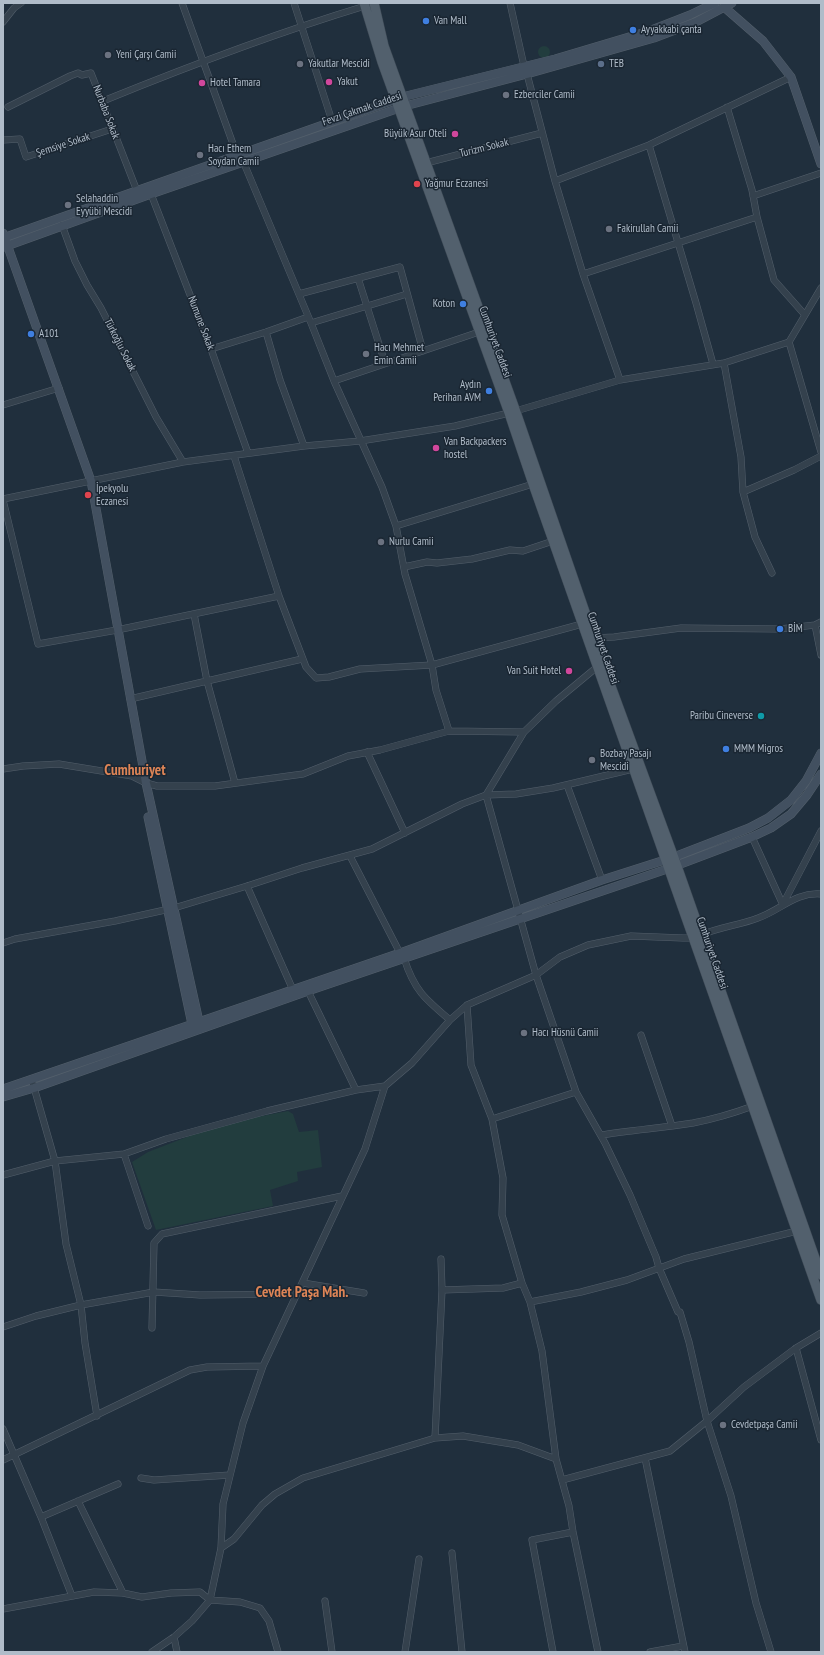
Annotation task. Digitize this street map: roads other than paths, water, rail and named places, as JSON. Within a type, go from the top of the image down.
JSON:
[{"type":"main road","name":"Cumhuriyet Caddesi","points":[[368,4],[382,62],[426,163],[594,638],[697,936],[753,1106],[821,1300]]},
{"type":"main road","name":"Cumhuriyet Caddesi","points":[[400,102],[479,332],[513,412],[533,484],[633,769],[672,863]]},
{"type":"main road","name":"Cumhuriyet Caddesi","points":[[697,936],[821,1275]]},
{"type":"street","points":[[3,22],[14,8],[21,3]]},
{"type":"street","points":[[182,3],[237,155]]},
{"type":"street","points":[[294,3],[300,26],[332,121]]},
{"type":"street","points":[[510,3],[525,70],[555,182],[583,274],[620,380]]},
{"type":"street","name":"Fevzi Çakmak Caddesi","points":[[525,70],[648,31],[715,3]]},
{"type":"street","points":[[103,102],[203,60],[368,4]]},
{"type":"street","points":[[728,5],[763,41],[791,77],[821,164]]},
{"type":"street","name":"Fevzi Çakmak Caddesi","points":[[4,242],[62,225],[151,194],[400,102],[654,38],[696,22],[728,5]]},
{"type":"street","name":"Nurbaba Sokak","points":[[8,107],[78,73],[82,75],[91,73],[137,191]]},
{"type":"street","points":[[555,182],[649,145],[791,77]]},
{"type":"street","points":[[197,1026],[143,781],[88,481],[4,242],[137,191],[332,121],[400,102]]},
{"type":"street","points":[[727,107],[753,196],[757,217],[774,280],[805,315]]},
{"type":"street","name":"Şemsiye Sokak","points":[[3,140],[20,139],[26,158],[112,129]]},
{"type":"street","name":"Turizm Sokak","points":[[426,163],[542,133]]},
{"type":"street","points":[[649,145],[713,364]]},
{"type":"street","points":[[243,161],[334,381],[382,487],[396,526],[404,567],[432,665],[436,690],[449,731]]},
{"type":"street","points":[[753,196],[821,173]]},
{"type":"street","name":"Numune Sokak","points":[[151,194],[211,349],[248,453]]},
{"type":"street","points":[[583,274],[757,217]]},
{"type":"street","name":"Türkoğlu Sokak","points":[[62,225],[75,261],[84,279],[101,308],[156,418],[183,462]]},
{"type":"street","points":[[298,294],[400,267],[423,351]]},
{"type":"street","points":[[358,278],[385,363]]},
{"type":"street","points":[[279,596],[115,630],[38,644],[3,500],[183,462],[304,446],[360,441],[455,426],[513,412],[620,380],[724,363],[789,342],[821,288]]},
{"type":"street","points":[[311,323],[407,294]]},
{"type":"street","points":[[211,349],[308,317]]},
{"type":"street","points":[[266,332],[280,380],[304,446]]},
{"type":"street","points":[[334,381],[479,332]]},
{"type":"street","points":[[789,342],[821,452]]},
{"type":"street","points":[[724,363],[741,457],[742,492],[755,537],[772,573]]},
{"type":"street","points":[[3,405],[56,389]]},
{"type":"street","points":[[814,431],[821,429]]},
{"type":"street","points":[[234,456],[279,596],[302,659],[306,667],[316,678],[329,677],[360,669],[432,665],[582,624]]},
{"type":"street","points":[[742,492],[794,470],[821,456]]},
{"type":"street","points":[[396,526],[533,484]]},
{"type":"street","points":[[404,567],[427,562],[437,563],[472,559],[510,550],[523,551],[553,541]]},
{"type":"street","points":[[194,614],[207,681],[235,783]]},
{"type":"street","points":[[594,638],[681,628],[780,629],[818,624],[821,655]]},
{"type":"street","points":[[115,630],[130,699],[143,781]]},
{"type":"street","points":[[130,699],[302,659]]},
{"type":"street","points":[[597,667],[556,701],[524,732],[486,795],[536,974],[576,1092],[601,1135],[630,1195],[656,1257],[659,1268],[678,1312],[680,1312],[689,1342],[708,1421],[731,1496],[756,1603],[772,1652]]},
{"type":"street","points":[[3,769],[23,766],[59,764],[132,776],[157,786],[215,786],[303,774],[348,756],[449,731],[524,732]]},
{"type":"street","points":[[367,752],[405,833]]},
{"type":"street","points":[[519,915],[602,880],[672,863],[768,818],[791,800],[799,791],[821,753]]},
{"type":"street","points":[[3,943],[15,939],[171,909],[302,868],[350,856],[372,849],[462,804],[486,795],[516,794],[567,785],[633,769]]},
{"type":"street","points":[[197,1026],[308,991],[519,915],[752,837],[770,828],[791,814],[807,796],[821,774]]},
{"type":"street","points":[[567,785],[602,880]]},
{"type":"street","points":[[783,905],[821,831]]},
{"type":"street","points":[[752,837],[783,905]]},
{"type":"street","points":[[350,856],[402,956],[413,983],[428,1002],[450,1020]]},
{"type":"street","points":[[247,886],[293,990]]},
{"type":"street","points":[[152,1652],[174,1637],[192,1621],[210,1600],[221,1548],[223,1504],[244,1423],[263,1366],[365,1149],[386,1086],[412,1063],[450,1020],[467,1006],[536,974],[560,957],[588,945],[631,936],[683,938],[697,936],[717,928],[759,918],[790,900],[810,893],[821,894]]},
{"type":"street","points":[[3,1097],[33,1084],[197,1026],[293,990],[402,956]]},
{"type":"street","points":[[308,991],[356,1090]]},
{"type":"street","points":[[467,1006],[471,1064],[492,1119],[504,1178],[502,1214],[522,1283],[530,1302],[542,1351],[556,1459],[569,1506],[598,1652]]},
{"type":"street","points":[[641,1035],[672,1126]]},
{"type":"street","points":[[3,1090],[33,1084]]},
{"type":"street","points":[[33,1084],[55,1161],[66,1244],[81,1304],[85,1343],[97,1416]]},
{"type":"street","points":[[3,1175],[55,1161],[124,1154],[166,1139],[267,1111],[356,1090],[386,1086]]},
{"type":"street","points":[[492,1119],[576,1092]]},
{"type":"street","points":[[601,1135],[630,1130],[672,1126],[721,1116],[753,1106]]},
{"type":"street","points":[[124,1154],[148,1226]]},
{"type":"street","points":[[152,1328],[154,1243],[162,1234],[342,1196]]},
{"type":"street","points":[[530,1302],[581,1292],[627,1280],[684,1259],[797,1232]]},
{"type":"street","points":[[435,1438],[442,1260]]},
{"type":"street","points":[[303,1283],[364,1293]]},
{"type":"street","points":[[442,1290],[503,1288],[522,1283]]},
{"type":"street","points":[[3,1327],[36,1316],[81,1304],[154,1292],[200,1295],[298,1294]]},
{"type":"street","points":[[562,1480],[670,1451],[708,1421],[744,1387],[796,1348],[821,1333]]},
{"type":"street","points":[[796,1348],[821,1440]]},
{"type":"street","points":[[3,1460],[190,1370],[207,1367],[263,1366]]},
{"type":"street","points":[[3,1429],[41,1517],[72,1596]]},
{"type":"street","points":[[221,1548],[234,1539],[266,1501],[303,1478],[435,1438],[463,1436],[518,1445],[556,1459]]},
{"type":"street","points":[[645,1458],[684,1649],[650,1652]]},
{"type":"street","points":[[141,1478],[154,1480],[230,1475]]},
{"type":"street","points":[[41,1517],[118,1484]]},
{"type":"street","points":[[78,1501],[123,1593]]},
{"type":"street","points":[[554,1652],[532,1540],[573,1532]]},
{"type":"street","points":[[452,1554],[462,1652]]},
{"type":"street","points":[[406,1652],[419,1559]]},
{"type":"street","points":[[3,1609],[94,1592],[123,1593],[142,1597],[171,1592],[200,1592],[210,1600],[240,1602],[260,1608],[269,1621],[278,1652]]},
{"type":"street","points":[[325,1601],[332,1652]]},
{"type":"street","points":[[174,1637],[177,1652]]},
{"type":"place","name":"Van Mall","points":[[426,21]]},
{"type":"place","name":"Ayyakkabi çanta","points":[[633,30]]},
{"type":"place","name":"Yeni Çarşı Camii","points":[[108,55]]},
{"type":"place","name":"Yakutlar Mescidi","points":[[300,64]]},
{"type":"place","name":"TEB","points":[[601,64]]},
{"type":"place","name":"Yakut","points":[[329,82]]},
{"type":"place","name":"Hotel Tamara","points":[[202,83]]},
{"type":"place","name":"Ezberciler Camii","points":[[506,95]]},
{"type":"place","name":"Büyük Asur Oteli","points":[[455,134]]},
{"type":"place","name":"Hacı Ethem Soydan Camii","points":[[200,155]]},
{"type":"place","name":"Yağmur Eczanesi","points":[[417,184]]},
{"type":"place","name":"Selahaddin Eyyübi Mescidi","points":[[68,205]]},
{"type":"place","name":"Fakirullah Camii","points":[[609,229]]},
{"type":"place","name":"Koton","points":[[463,304]]},
{"type":"place","name":"A101","points":[[31,334]]},
{"type":"place","name":"Hacı Mehmet Emin Camii","points":[[366,354]]},
{"type":"place","name":"Aydın Perihan AVM","points":[[489,391]]},
{"type":"place","name":"Van Backpackers hostel","points":[[436,448]]},
{"type":"place","name":"İpekyolu Eczanesi","points":[[88,495]]},
{"type":"place","name":"Nurlu Camii","points":[[381,542]]},
{"type":"place","name":"BİM","points":[[780,629]]},
{"type":"place","name":"Van Suit Hotel","points":[[569,671]]},
{"type":"place","name":"Paribu Cineverse","points":[[761,716]]},
{"type":"place","name":"MMM Migros","points":[[726,749]]},
{"type":"place","name":"Bozbay Pasajı Mescidi","points":[[592,760]]},
{"type":"place","name":"Hacı Hüsnü Camii","points":[[524,1033]]},
{"type":"place","name":"Cevdetpaşa Camii","points":[[723,1425]]},
{"type":"district","name":"Cumhuriyet","points":[[135,771]]},
{"type":"district","name":"Cevdet Paşa Mah.","points":[[302,1293]]}]
